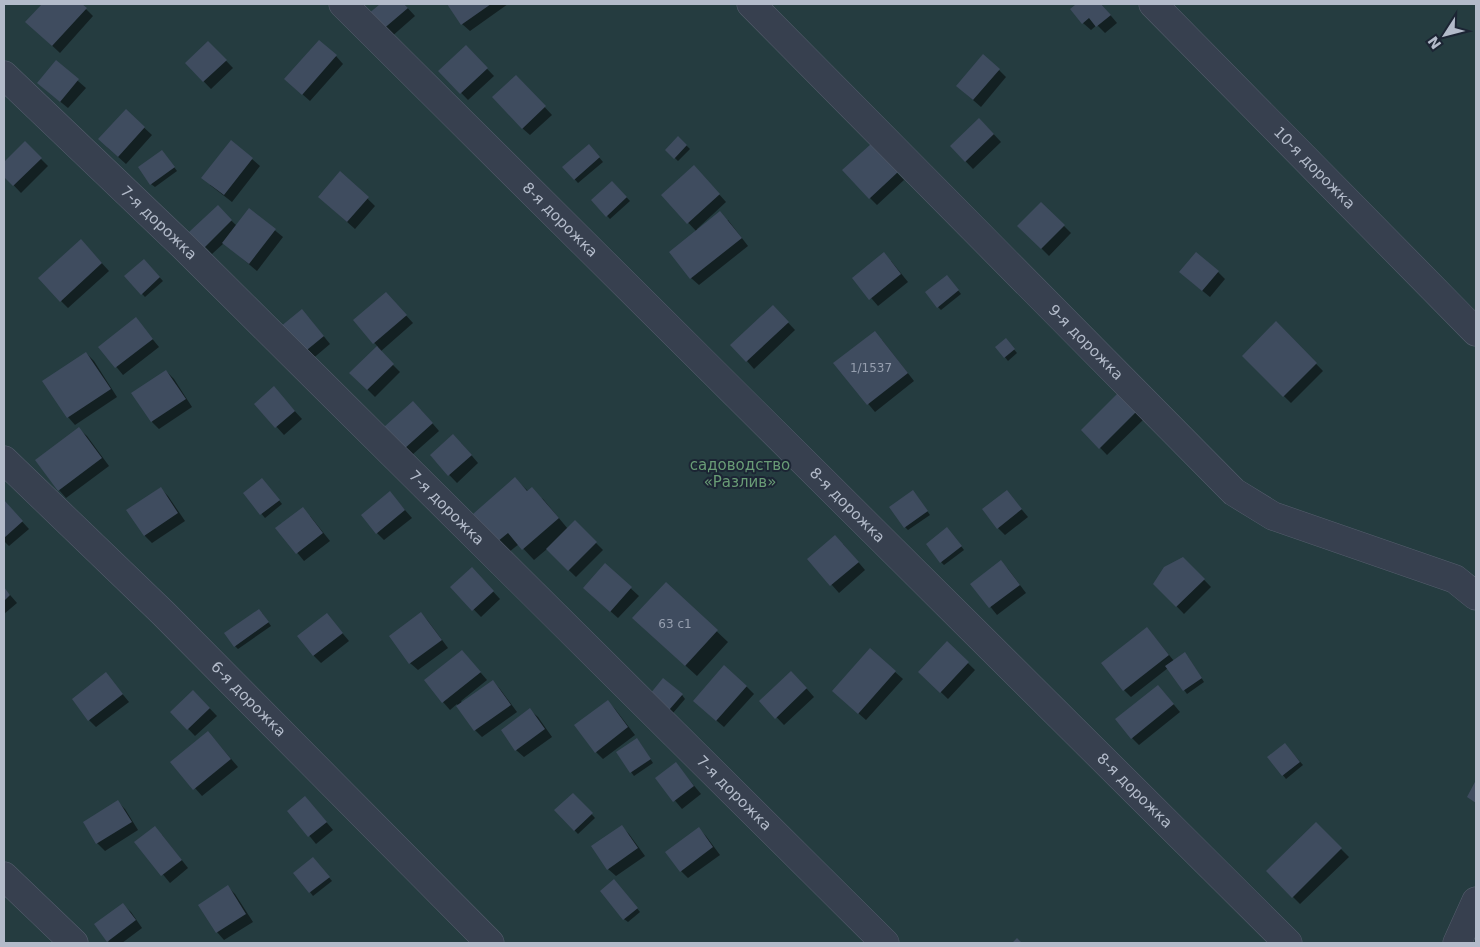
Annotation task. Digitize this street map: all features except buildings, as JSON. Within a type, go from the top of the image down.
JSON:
[{"type":"street","name":"8-я дорожка","points":[[343,4],[1288,943]]},
{"type":"street","name":"9-я дорожка","points":[[751,4],[1234,492],[1273,516],[1455,579],[1476,596]]},
{"type":"street","name":"10-я дорожка","points":[[1153,4],[1476,332]]},
{"type":"street","name":"7-я дорожка","points":[[4,75],[184,246],[885,943]]},
{"type":"street","name":"6-я дорожка","points":[[4,460],[163,613],[490,943]]},
{"type":"street","points":[[4,876],[74,943]]},
{"type":"street","points":[[1457,943],[1476,901]]},
{"type":"green space","name":"садоводство «Разлив»","points":[[4,4],[1476,4],[1476,943],[4,943]]}]
